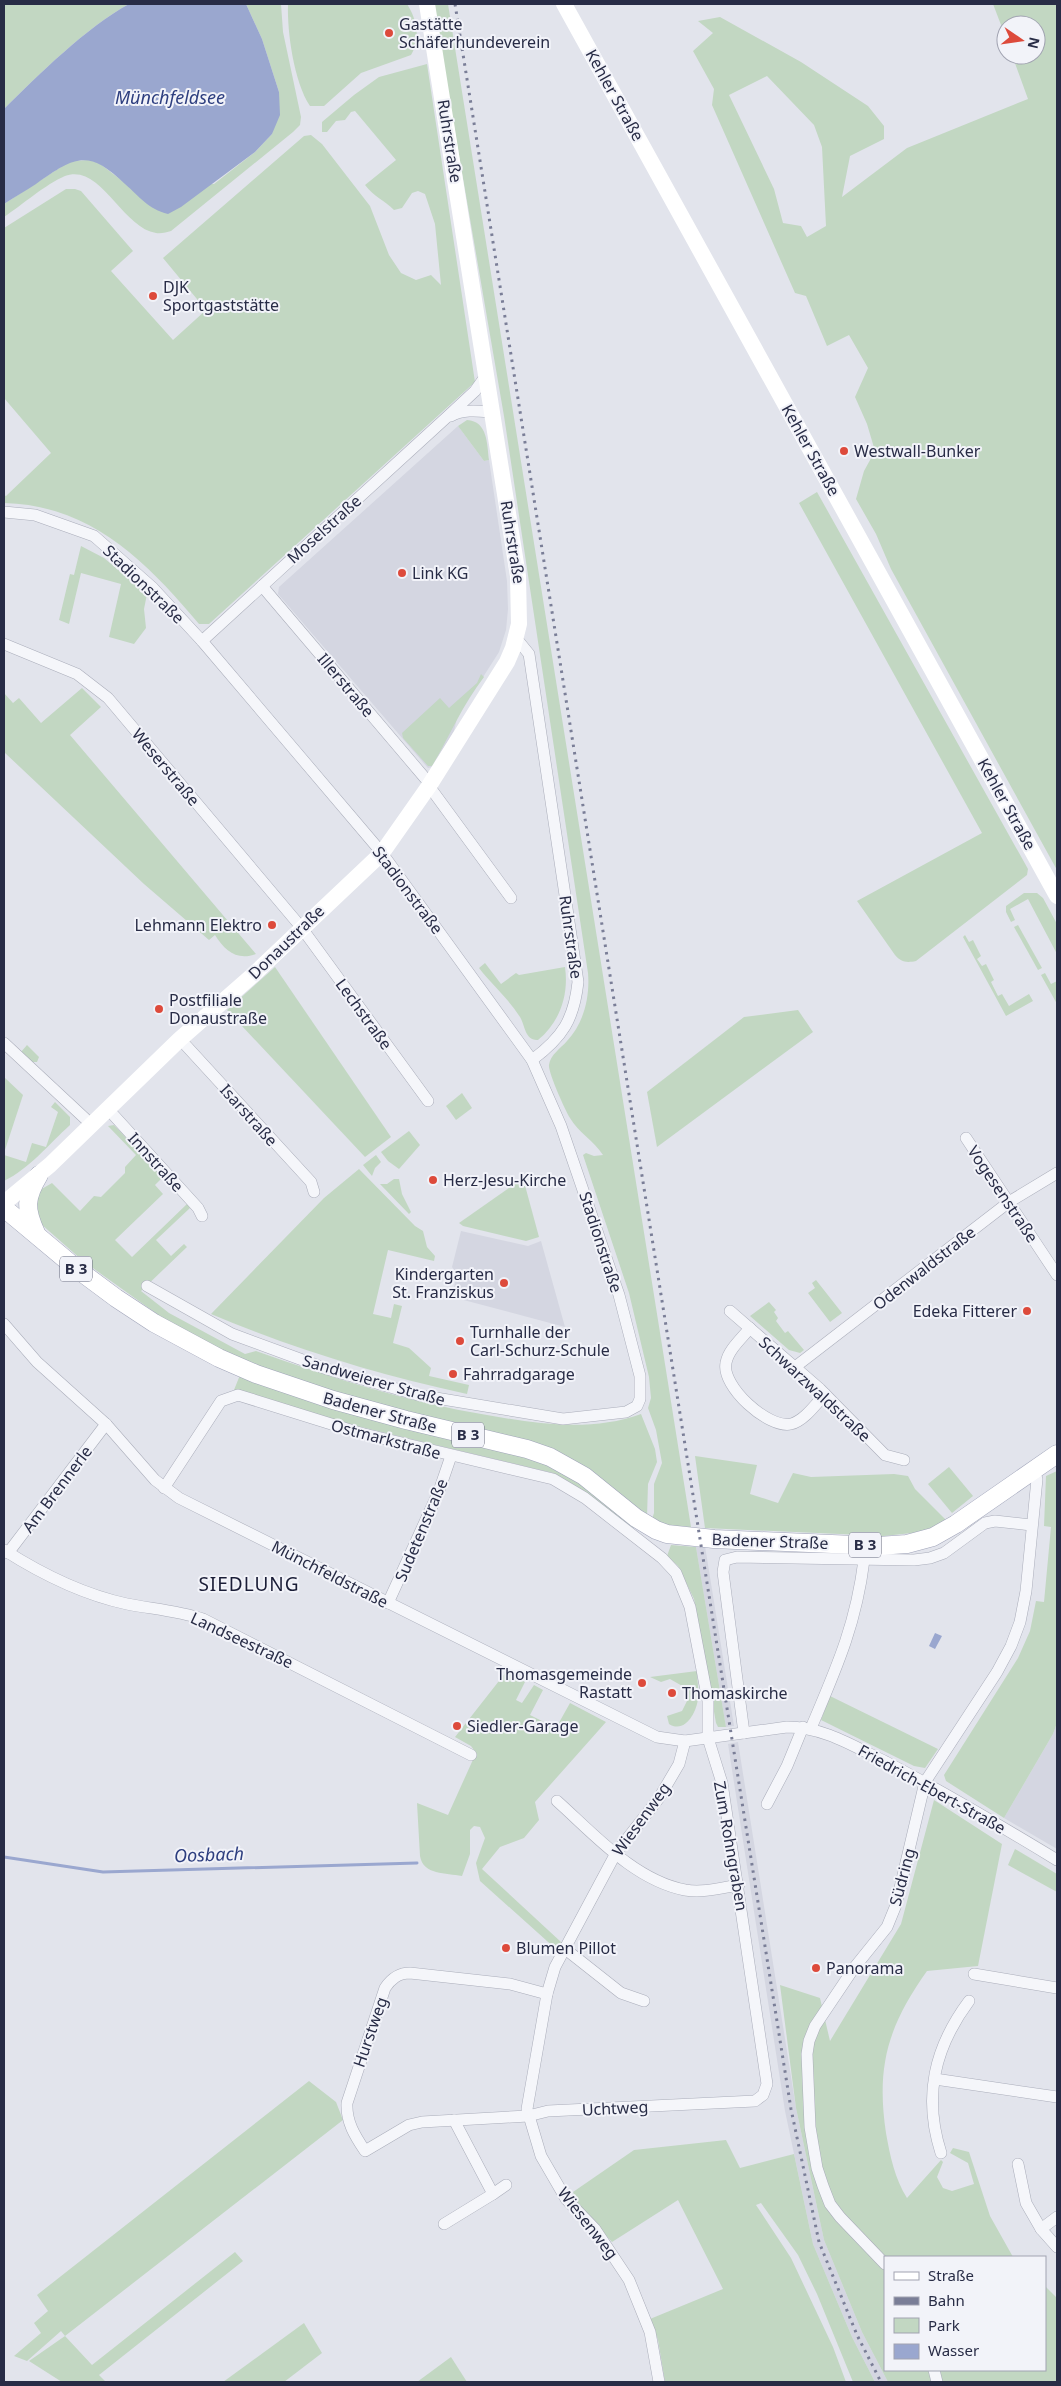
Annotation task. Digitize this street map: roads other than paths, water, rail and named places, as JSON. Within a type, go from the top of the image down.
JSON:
[{"type":"main road","points":[[34,1179],[29,1192],[27,1206],[30,1220],[38,1236]]},
{"type":"main road","name":"Badener Straße","points":[[4,1208],[116,1298],[169,1331],[219,1358],[256,1374],[333,1400],[406,1420],[527,1449],[550,1457],[584,1476],[636,1518],[656,1530],[668,1534],[714,1539],[878,1546],[907,1544],[933,1537],[956,1524],[1057,1454]]},
{"type":"street","name":"Ruhrstraße","points":[[427,4],[520,590],[516,638],[529,654],[578,982],[572,1017],[562,1033],[549,1048],[532,1060]]},
{"type":"street","name":"Kehler Straße","points":[[564,4],[1057,896]]},
{"type":"street","name":"Moselstraße","points":[[202,641],[447,418],[475,391],[487,374]]},
{"type":"street","name":"Moselstraße","points":[[447,418],[458,412],[493,412]]},
{"type":"street","name":"Stadionstraße","points":[[4,512],[35,515],[94,536],[153,588],[202,641],[382,853],[532,1060],[561,1126],[610,1267],[640,1376],[640,1399]]},
{"type":"street","name":"Illerstraße","points":[[262,586],[429,785],[511,898]]},
{"type":"street","name":"Donaustraße","points":[[4,1203],[34,1179],[180,1039],[252,975],[382,853],[429,785],[502,671],[516,638]]},
{"type":"street","name":"Weserstraße","points":[[4,644],[77,674],[108,698],[301,927]]},
{"type":"street","name":"Lechstraße","points":[[301,927],[428,1101]]},
{"type":"street","name":"Isarstraße","points":[[180,1039],[310,1182],[314,1192]]},
{"type":"street","points":[[4,1043],[92,1125]]},
{"type":"street","name":"Innstraße","points":[[108,1109],[198,1208],[202,1216]]},
{"type":"street","name":"Vogesenstraße","points":[[966,1138],[1057,1275]]},
{"type":"street","name":"Odenwaldstraße","points":[[795,1367],[1009,1202],[1057,1173]]},
{"type":"street","points":[[4,1187],[34,1179]]},
{"type":"street","name":"Sandweierer Straße","points":[[147,1286],[204,1320],[232,1334],[326,1368],[418,1395],[563,1419],[626,1412],[636,1406],[640,1399]]},
{"type":"street","name":"Schwarzwaldstraße","points":[[730,1311],[825,1394],[886,1455],[904,1460]]},
{"type":"street","name":"Münchfeldstraße","points":[[4,1324],[37,1362],[106,1424],[164,1488],[388,1603],[647,1732],[675,1741],[708,1738]]},
{"type":"street","points":[[750,1328],[730,1353],[725,1370],[736,1391],[752,1408],[773,1420],[790,1425],[798,1421],[825,1394]]},
{"type":"street","name":"Ostmarkstraße","points":[[164,1488],[221,1402],[233,1395],[242,1396],[321,1422],[553,1480],[585,1498],[662,1558]]},
{"type":"street","name":"Am Brennerle","points":[[6,1551],[106,1424]]},
{"type":"street","name":"Sudetenstraße","points":[[388,1603],[431,1508],[451,1456]]},
{"type":"street","name":"Südring","points":[[884,2263],[840,2217],[830,2204],[823,2186],[813,2148],[807,2054],[815,2026],[867,1950],[887,1927],[896,1905],[925,1782],[997,1672],[1011,1646],[1020,1622],[1026,1590],[1036,1479],[1032,1470]]},
{"type":"street","points":[[744,1733],[723,1572],[725,1560],[730,1558],[864,1560],[930,1558],[944,1553],[985,1523],[1031,1525]]},
{"type":"street","name":"Landseestraße","points":[[6,1551],[54,1576],[106,1598],[127,1604],[180,1611],[203,1619],[471,1755]]},
{"type":"street","name":"Zum Rohngraben","points":[[662,1558],[678,1577],[690,1607],[708,1701],[708,1738],[722,1783],[739,1885],[767,2084]]},
{"type":"street","points":[[767,1804],[807,1727],[847,1641],[856,1612],[864,1560]]},
{"type":"street","name":"Friedrich-Ebert-Straße","points":[[708,1738],[787,1727],[807,1727],[832,1735],[925,1782],[1057,1860]]},
{"type":"street","name":"Wiesenweg","points":[[659,2382],[650,2332],[629,2280],[596,2230],[566,2199],[541,2156],[528,2116],[527,2100],[547,1994],[555,1967],[616,1852],[659,1798],[679,1764],[685,1741]]},
{"type":"street","points":[[557,1801],[616,1852],[661,1883],[686,1890],[703,1891],[739,1885]]},
{"type":"street","points":[[564,1948],[621,1994],[644,2001]]},
{"type":"street","name":"Hurstweg","points":[[365,2151],[352,2132],[346,2111],[347,2103],[385,1988],[395,1977],[402,1973],[434,1975],[510,1984],[547,1994]]},
{"type":"street","points":[[974,1974],[1057,1988]]},
{"type":"street","points":[[940,2153],[932,2115],[937,2062],[945,2038],[969,2002]]},
{"type":"street","points":[[935,2078],[1057,2097]]},
{"type":"street","name":"Uchtweg","points":[[365,2151],[409,2125],[422,2122],[528,2116],[548,2111],[754,2101],[763,2095],[767,2084]]},
{"type":"street","points":[[454,2120],[493,2194]]},
{"type":"street","points":[[1018,2164],[1026,2203],[1041,2229],[1057,2247]]},
{"type":"street","points":[[444,2224],[506,2185]]},
{"type":"street","points":[[1041,2229],[1057,2217]]},
{"type":"water","name":"Münchfeldsee","points":[[129,4],[246,4],[262,39],[279,92],[280,115],[272,134],[255,152],[181,207],[168,214],[150,206],[101,165],[81,160],[61,168],[4,204],[4,109],[80,38]]},
{"type":"water","points":[[935,1633],[942,1636],[935,1649],[929,1646]]},
{"type":"waterway","name":"Oosbach","points":[[4,1857],[103,1872],[417,1863]]},
{"type":"railway","points":[[455,4],[791,2109],[819,2242],[857,2335],[881,2382]]},
{"type":"place","name":"Gastätte Schäferhundeverein","points":[[389,33]]},
{"type":"place","name":"DJK Sportgaststätte","points":[[153,296]]},
{"type":"place","name":"Westwall-Bunker","points":[[844,451]]},
{"type":"place","name":"Link KG","points":[[402,573]]},
{"type":"place","name":"Lehmann Elektro","points":[[272,925]]},
{"type":"place","name":"Postfiliale Donaustraße","points":[[159,1009]]},
{"type":"place","name":"Herz-Jesu-Kirche","points":[[433,1180]]},
{"type":"place","name":"Kindergarten St. Franziskus","points":[[504,1283]]},
{"type":"place","name":"Edeka Fitterer","points":[[1027,1311]]},
{"type":"place","name":"Turnhalle der Carl-Schurz-Schule","points":[[460,1341]]},
{"type":"place","name":"Fahrradgarage","points":[[453,1374]]},
{"type":"place","name":"Thomasgemeinde Rastatt","points":[[642,1683]]},
{"type":"place","name":"Thomaskirche","points":[[672,1693]]},
{"type":"place","name":"Siedler-Garage","points":[[457,1726]]},
{"type":"place","name":"Blumen Pillot","points":[[506,1948]]},
{"type":"place","name":"Panorama","points":[[816,1968]]},
{"type":"district","name":"SIEDLUNG","points":[[249,1584]]}]
